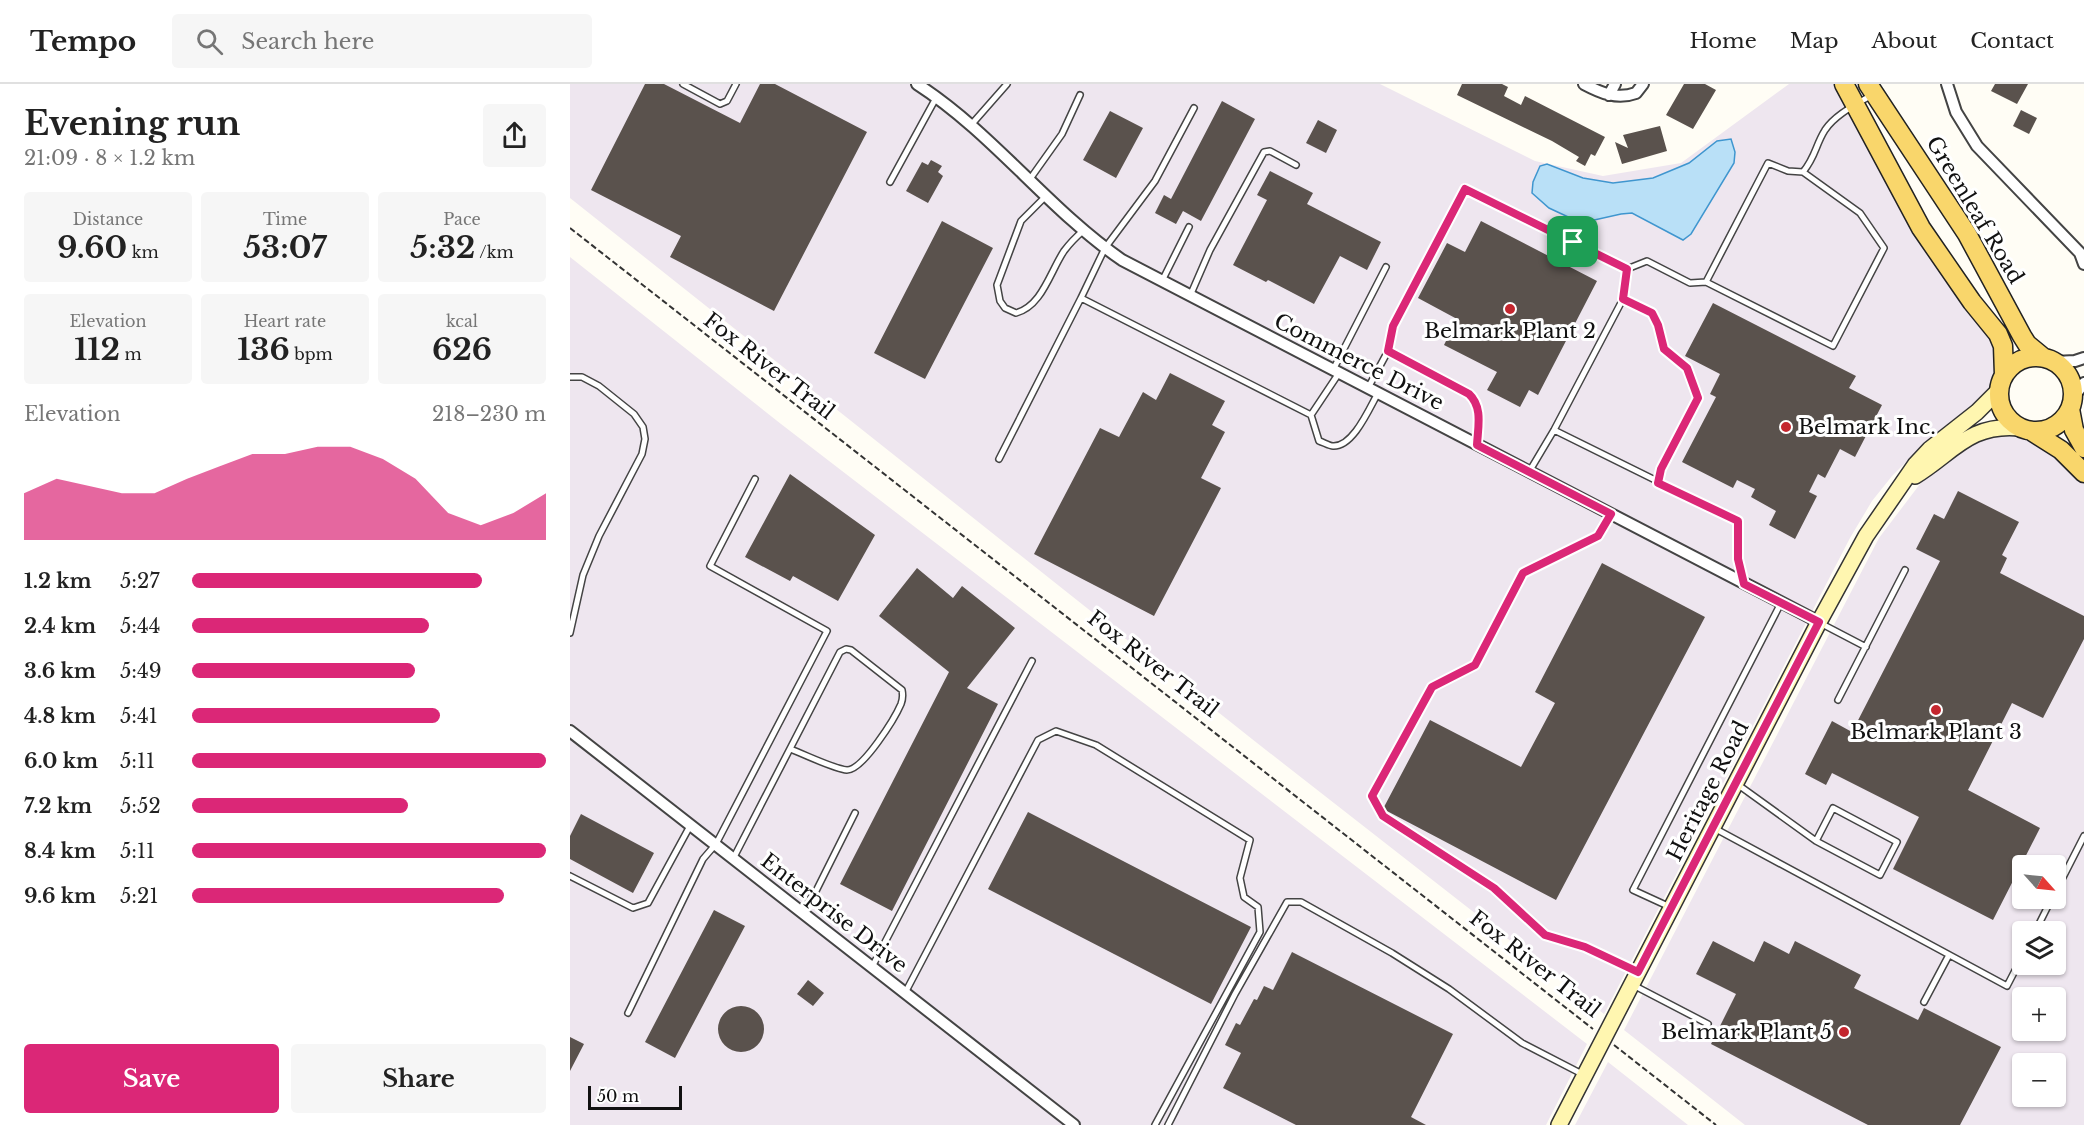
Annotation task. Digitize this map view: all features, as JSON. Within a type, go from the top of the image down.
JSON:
[{"type":"main road","points":[[1844,84],[1921,228],[1972,302],[1998,334],[2003,346],[1999,401],[2003,412],[2010,422],[2061,450],[2084,473]]},
{"type":"main road","name":"Greenleaf Road","points":[[1871,89],[1967,234],[2027,344],[2049,360]]},
{"type":"main road","points":[[2001,383],[2010,367],[2019,361],[2029,357],[2049,360],[2069,376],[2076,397],[2074,430],[2084,448]]},
{"type":"main road","name":"Heritage Road","points":[[1559,1125],[1819,622],[1866,536],[1915,465],[1930,449],[1977,412],[2001,383]]},
{"type":"main road","points":[[2026,430],[2043,431],[2055,427],[2064,419],[2076,397]]},
{"type":"main road","name":"Heritage Road","points":[[1904,482],[1966,439],[1988,429],[2007,427],[2026,430]]},
{"type":"street","name":"Commerce Drive","points":[[917,84],[971,125],[1084,230],[1122,260],[1819,622]]},
{"type":"street","points":[[1584,84],[1609,95],[1630,95],[1636,93],[1643,84]]},
{"type":"street","points":[[1609,95],[1615,84]]},
{"type":"street","points":[[1947,84],[1956,112],[1977,146],[2080,253],[2084,264]]},
{"type":"street","points":[[2049,360],[2075,361],[2084,358]]},
{"type":"street","name":"Enterprise Drive","points":[[571,734],[716,844],[1074,1125]]},
{"type":"lane","points":[[682,84],[691,86],[720,104],[728,101],[736,84]]},
{"type":"lane","points":[[971,125],[1007,84]]},
{"type":"lane","points":[[1803,172],[1814,159],[1826,129],[1834,120],[1856,105],[1871,89]]},
{"type":"lane","points":[[1029,179],[1062,134],[1080,95]]},
{"type":"lane","points":[[890,182],[937,97]]},
{"type":"lane","points":[[999,459],[1105,248],[1155,181],[1194,108]]},
{"type":"lane","points":[[1190,296],[1210,250],[1264,152],[1270,151],[1296,165]]},
{"type":"lane","points":[[1081,298],[1311,415],[1319,441],[1332,446],[1345,443],[1355,433],[1388,351],[1393,326],[1465,189],[1627,269],[1647,261],[1690,283],[1706,282],[1833,346],[1884,248],[1860,213],[1848,203],[1803,172],[1788,171],[1768,163],[1706,282]]},
{"type":"lane","points":[[1047,195],[1021,221],[1009,249],[997,285],[1000,301],[1005,308],[1016,314],[1027,310],[1038,297],[1065,250],[1084,230]]},
{"type":"lane","points":[[1162,281],[1189,227]]},
{"type":"lane","points":[[1311,415],[1336,372],[1386,267]]},
{"type":"lane","points":[[1529,472],[1554,430],[1623,299],[1627,269]]},
{"type":"lane","points":[[1623,299],[1652,313],[1658,325],[1664,349],[1687,368],[1698,398],[1661,469],[1658,483]]},
{"type":"lane","points":[[1388,351],[1469,394],[1475,400],[1478,409],[1477,445]]},
{"type":"lane","points":[[570,377],[582,377],[599,386],[634,414],[643,427],[645,439],[642,454],[600,536],[583,575],[570,633]]},
{"type":"lane","points":[[1554,430],[1738,521],[1738,559],[1744,584]]},
{"type":"lane","points":[[628,1013],[703,860],[716,844],[827,631],[710,566],[755,479]]},
{"type":"lane","points":[[1611,514],[1598,536],[1523,573],[1475,665],[1432,687],[1372,796],[1383,816],[1494,888],[1545,935],[1585,947],[1708,1024]]},
{"type":"lane","points":[[1838,700],[1905,570]]},
{"type":"lane","points":[[1671,908],[1633,890],[1781,603]]},
{"type":"lane","points":[[1819,622],[1866,647]]},
{"type":"lane","points":[[734,858],[790,749],[840,652],[846,649],[851,650],[902,690],[902,703],[885,732],[866,758],[853,769],[846,770],[790,749]]},
{"type":"lane","points":[[872,967],[1032,661]]},
{"type":"lane","points":[[905,993],[1038,740],[1056,731],[1096,745],[1250,840],[1240,878],[1244,897],[1258,907],[1260,932],[1155,1125]]},
{"type":"lane","points":[[1736,783],[1816,841],[1880,875],[1897,842],[1833,808],[1816,841]]},
{"type":"lane","points":[[801,912],[816,891],[855,813]]},
{"type":"lane","points":[[570,876],[633,908],[648,903],[691,825]]},
{"type":"lane","points":[[1713,827],[2007,986],[2013,975]]},
{"type":"lane","points":[[2066,871],[2084,836]]},
{"type":"lane","points":[[1168,1125],[1235,994],[1287,902],[1301,902],[1382,948],[1449,989],[1522,1042],[1585,1075]]},
{"type":"lane","points":[[1924,1002],[1949,955]]},
{"type":"path","name":"Fox River Trail","points":[[570,228],[1716,1125]]},
{"type":"shaded area","points":[[570,84],[1380,84],[1535,161],[1603,176],[1681,163],[1789,84],[1833,84],[1995,342],[1996,375],[1979,401],[1954,424],[1923,445],[1892,476],[1872,501],[1850,538],[1604,1014],[1252,739],[570,198]]},
{"type":"shaded area","points":[[570,257],[781,424],[1587,1044],[1546,1125],[570,1125]]},
{"type":"shaded area","points":[[2015,434],[2048,448],[2084,482],[2084,1125],[1745,1125],[1624,1030],[1879,538],[1920,484],[1968,445],[1991,435]]},
{"type":"shaded area","points":[[1608,1062],[1688,1125],[1575,1125]]},
{"type":"water","points":[[1731,139],[1735,152],[1734,163],[1691,234],[1683,240],[1632,213],[1581,223],[1549,208],[1532,193],[1533,182],[1540,166],[1547,164],[1583,178],[1613,183],[1653,178],[1689,163],[1717,141]]},
{"type":"building","points":[[645,84],[664,84],[740,123],[760,84],[775,84],[867,132],[774,311],[670,257],[681,236],[591,190]]},
{"type":"building","points":[[1462,84],[1502,84],[1508,87],[1504,96],[1521,105],[1525,96],[1605,137],[1595,156],[1591,154],[1585,166],[1576,161],[1579,157],[1552,141],[1457,95]]},
{"type":"building","points":[[1684,84],[1705,84],[1716,90],[1693,129],[1666,115]]},
{"type":"building","points":[[1995,84],[2028,84],[2017,104],[1991,91]]},
{"type":"building","points":[[1222,101],[1255,119],[1201,221],[1183,211],[1176,224],[1155,213],[1164,195],[1171,199]]},
{"type":"building","points":[[2021,110],[2037,118],[2029,134],[2013,126]]},
{"type":"building","points":[[1110,111],[1143,128],[1116,178],[1083,160]]},
{"type":"building","points":[[1318,120],[1337,130],[1326,153],[1306,143]]},
{"type":"building","points":[[1660,126],[1667,151],[1622,164],[1615,142],[1628,148],[1623,135]]},
{"type":"building","points":[[931,160],[942,166],[938,172],[943,176],[928,203],[906,191],[922,162],[928,165]]},
{"type":"building","points":[[1270,171],[1313,193],[1307,204],[1381,242],[1367,270],[1340,256],[1314,304],[1233,265],[1267,200],[1257,195]]},
{"type":"building","points":[[942,221],[993,248],[925,379],[874,353]]},
{"type":"building","name":"Belmark Plant 2","points":[[1481,221],[1597,281],[1538,395],[1529,390],[1520,407],[1487,390],[1497,372],[1444,345],[1457,319],[1418,298],[1447,243],[1465,252]]},
{"type":"building","name":"Belmark Inc.","points":[[1713,303],[1856,376],[1849,388],[1882,405],[1855,457],[1840,449],[1825,478],[1818,474],[1809,492],[1817,496],[1795,539],[1769,525],[1776,511],[1751,497],[1755,489],[1737,480],[1733,488],[1682,462],[1716,397],[1710,394],[1720,374],[1685,356]]},
{"type":"building","points":[[1170,373],[1225,401],[1212,425],[1225,432],[1201,478],[1221,488],[1154,616],[1034,554],[1100,428],[1119,437],[1143,392],[1156,400]]},
{"type":"building","points":[[790,474],[875,535],[838,601],[793,576],[790,581],[745,557]]},
{"type":"building","name":"Belmark Plant 3","points":[[1958,491],[2019,522],[2002,555],[2007,558],[2000,573],[2084,616],[2084,639],[2043,718],[2012,703],[1968,790],[2040,828],[2026,855],[2012,855],[2012,883],[1993,920],[1893,869],[1919,817],[1832,773],[1826,785],[1805,774],[1832,721],[1852,732],[1940,561],[1916,549],[1934,514],[1944,519]]},
{"type":"building","points":[[1602,563],[1705,617],[1556,900],[1385,810],[1384,807],[1430,720],[1521,767],[1555,703],[1535,692]]},
{"type":"building","points":[[917,568],[953,598],[962,586],[1015,628],[967,688],[998,704],[892,911],[840,884],[949,672],[879,616]]},
{"type":"building","points":[[1028,812],[1251,927],[1211,1004],[988,889]]},
{"type":"building","points":[[581,814],[654,853],[633,893],[570,859],[570,836]]},
{"type":"building","points":[[714,910],[745,926],[675,1058],[645,1042]]},
{"type":"building","name":"Belmark Plant 5","points":[[1713,941],[1754,962],[1764,941],[1789,954],[1795,941],[1861,975],[1854,988],[1918,1020],[1924,1008],[2001,1047],[1960,1125],[1868,1125],[1711,1044],[1736,994],[1696,974]]},
{"type":"building","points":[[1292,952],[1453,1034],[1411,1117],[1426,1125],[1296,1125],[1223,1088],[1241,1053],[1225,1045],[1236,1023],[1240,1025],[1264,986],[1273,990]]},
{"type":"building","points":[[808,980],[824,993],[813,1006],[797,994]]},
{"type":"building","points":[[741,1006],[757,1013],[764,1029],[757,1045],[741,1052],[725,1045],[718,1029],[725,1013]]},
{"type":"building","points":[[570,1037],[584,1044],[570,1071]]},
{"type":"place","name":"Belmark Plant 2","points":[[1510,309]]},
{"type":"place","name":"Belmark Inc.","points":[[1786,427]]},
{"type":"place","name":"Belmark Plant 3","points":[[1936,710]]},
{"type":"place","name":"Belmark Plant 5","points":[[1844,1032]]},
{"type":"route","points":[[1465,189],[1573,242],[1627,269],[1623,299],[1652,313],[1658,325],[1664,349],[1667,354],[1687,368],[1698,398],[1661,469],[1658,483],[1738,521],[1738,559],[1744,584],[1819,622],[1638,972],[1585,947],[1545,935],[1494,888],[1383,816],[1372,796],[1432,687],[1475,665],[1523,573],[1598,536],[1611,514],[1477,445],[1478,409],[1475,400],[1469,394],[1388,351],[1393,326],[1465,189]]}]
